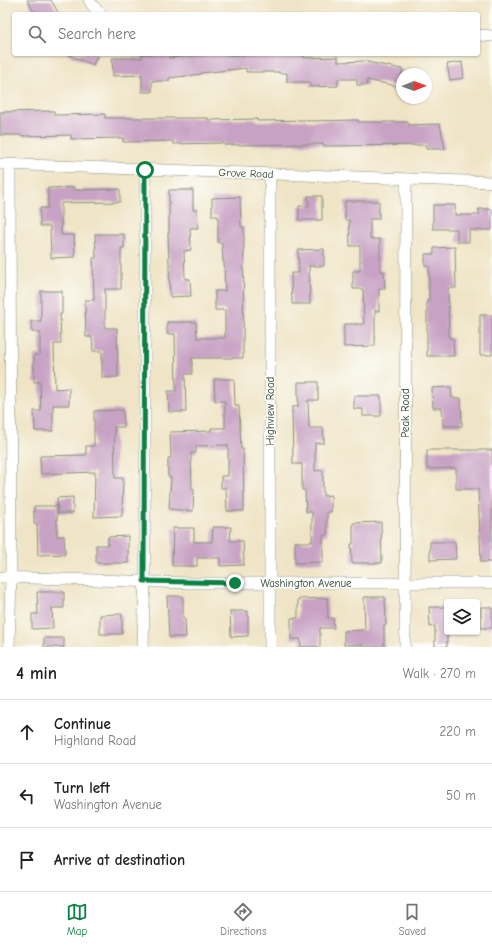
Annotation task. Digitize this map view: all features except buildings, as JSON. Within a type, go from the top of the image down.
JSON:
[{"type":"street","points":[[89,0],[99,12]]},
{"type":"street","points":[[480,35],[492,36]]},
{"type":"street","points":[[5,164],[12,577],[9,647]]},
{"type":"street","name":"Grove Road","points":[[5,164],[492,182]]},
{"type":"street","points":[[143,647],[145,170]]},
{"type":"street","name":"Highview Road","points":[[270,174],[270,647]]},
{"type":"street","name":"Peak Road","points":[[405,647],[406,179]]},
{"type":"street","name":"Washington Avenue","points":[[0,577],[270,583],[492,583]]},
{"type":"route","points":[[145,170],[144,581],[235,583]]}]
